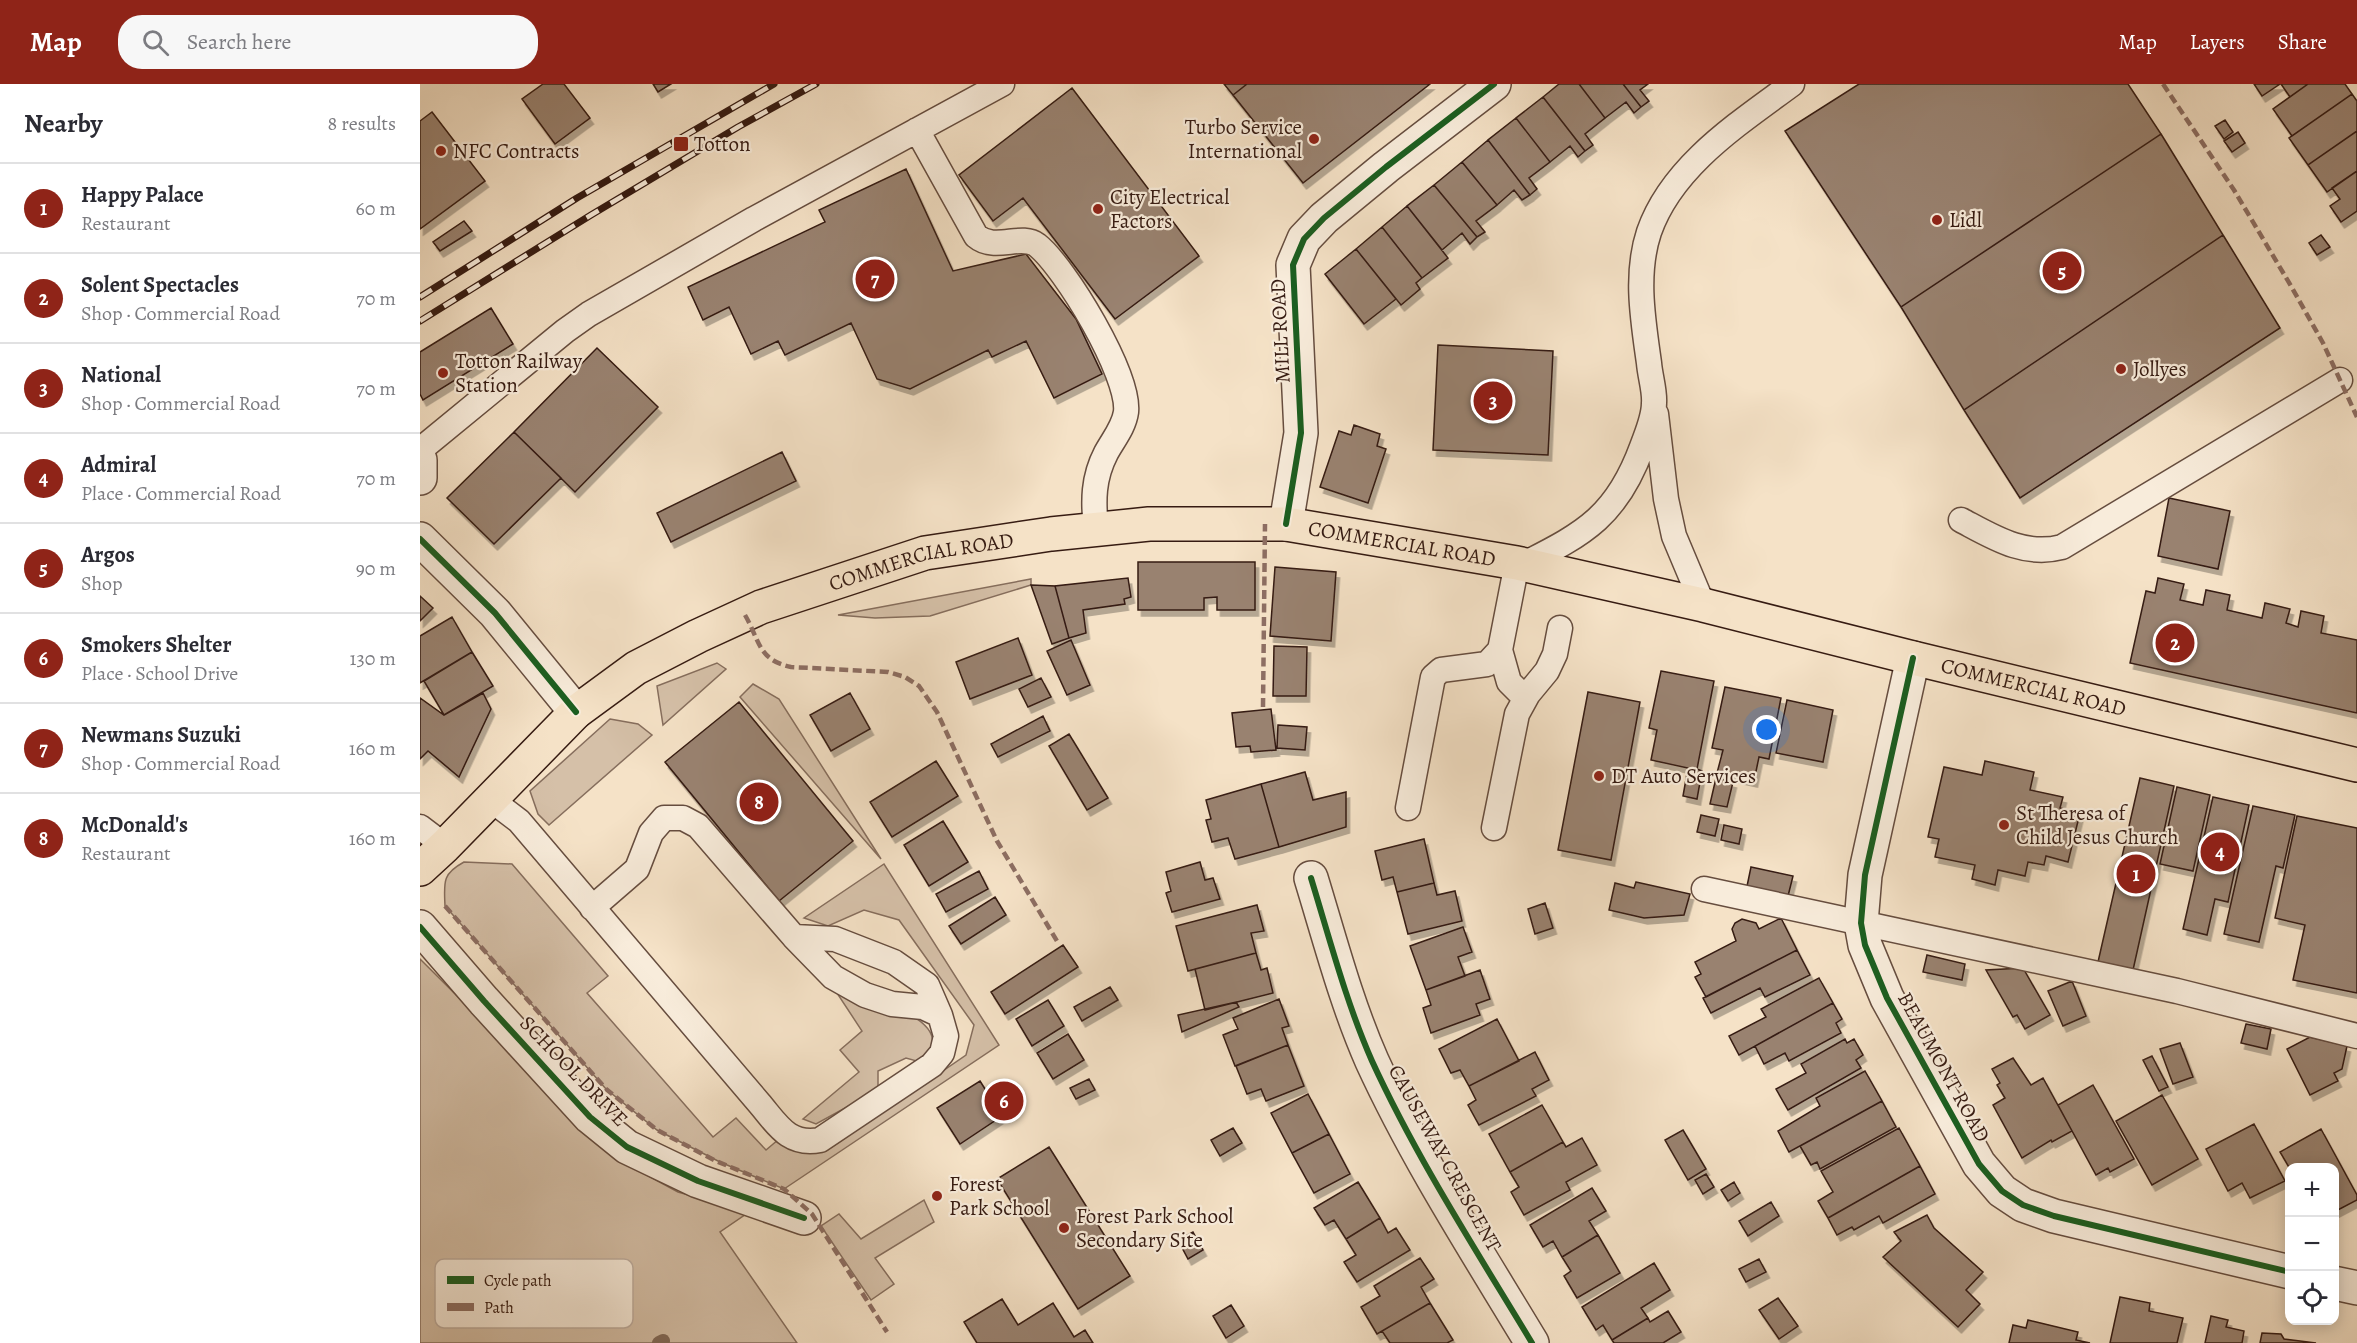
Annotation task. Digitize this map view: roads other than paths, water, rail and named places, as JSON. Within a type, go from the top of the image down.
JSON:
[{"type":"main road","name":"COMMERCIAL ROAD","points":[[420,869],[433,837],[490,799],[576,712],[636,668],[698,636],[761,607],[925,553],[1006,540],[1160,524],[1286,524],[1520,563],[1703,605],[2357,765]]},
{"type":"street","name":"MILL ROAD","points":[[1286,524],[1301,433],[1293,265],[1304,238],[1324,218],[1386,167],[1494,84]]},
{"type":"street","points":[[420,460],[420,478]]},
{"type":"street","points":[[420,539],[495,613],[576,712]]},
{"type":"street","name":"BEAUMONT ROAD","points":[[1913,658],[1865,875],[1861,923],[1865,945],[1887,998],[1979,1164],[2002,1191],[2023,1205],[2054,1216],[2285,1271]]},
{"type":"street","name":"CAUSEWAY CRESCENT","points":[[1311,878],[1341,978],[1371,1058],[1402,1124],[1532,1343]]},
{"type":"street","name":"SCHOOL DRIVE","points":[[420,927],[590,1117],[627,1146],[698,1181],[804,1218]]},
{"type":"street","points":[[2339,1284],[2357,1288]]},
{"type":"lane","points":[[420,450],[565,331],[590,314],[754,219],[1002,84]]},
{"type":"lane","points":[[1703,605],[1674,536],[1666,499],[1641,295],[1643,264],[1649,233],[1662,203],[1679,178],[1710,147],[1792,84]]},
{"type":"lane","points":[[917,130],[976,236],[990,244],[1027,242],[1038,246],[1063,276],[1107,345],[1125,397],[1126,412],[1121,427],[1105,456],[1094,487],[1096,529]]},
{"type":"lane","points":[[1960,520],[2003,542],[2021,548],[2048,550],[2062,547],[2079,539],[2340,380]]},
{"type":"lane","points":[[1525,698],[1509,682],[1500,650],[1520,563],[1569,542],[1604,515],[1621,493],[1634,470],[1649,428],[1654,403]]},
{"type":"lane","points":[[1494,828],[1513,726],[1521,703],[1547,671],[1555,654],[1560,628]]},
{"type":"lane","points":[[1407,808],[1433,677],[1440,670],[1487,664],[1500,650]]},
{"type":"lane","points":[[490,799],[519,821],[785,1134],[806,1143],[820,1140],[932,1065],[942,1053],[945,1036],[940,1016],[927,985],[894,962],[835,939],[794,937]]},
{"type":"lane","points":[[592,908],[636,869],[651,832],[664,818],[683,818],[698,826],[794,937],[833,977],[865,995],[892,1004],[923,1007],[940,1016]]},
{"type":"lane","points":[[1704,889],[2177,991],[2357,1036]]},
{"type":"waterway","points":[[659,1343],[663,1341]]},
{"type":"railway","points":[[420,297],[577,198],[774,84]]},
{"type":"railway","points":[[420,321],[738,127],[816,84]]},
{"type":"place","name":"Turbo Service International","points":[[1314,139]]},
{"type":"place","name":"Totton","points":[[681,144]]},
{"type":"place","name":"NFC Contracts","points":[[441,151]]},
{"type":"place","name":"City Electrical Factors","points":[[1098,209]]},
{"type":"place","name":"Lidl","points":[[1937,220]]},
{"type":"place","name":"Argos","points":[[2062,271]]},
{"type":"place","name":"Newmans Suzuki","points":[[875,279]]},
{"type":"place","name":"Jollyes","points":[[2121,369]]},
{"type":"place","name":"Totton Railway Station","points":[[443,373]]},
{"type":"place","name":"National","points":[[1493,401]]},
{"type":"place","name":"Solent Spectacles","points":[[2175,643]]},
{"type":"place","name":"DT Auto Services","points":[[1599,776]]},
{"type":"place","name":"McDonald's","points":[[759,802]]},
{"type":"place","name":"St Theresa of Child Jesus Church","points":[[2004,825]]},
{"type":"place","name":"Admiral","points":[[2220,852]]},
{"type":"place","name":"Happy Palace","points":[[2136,874]]},
{"type":"place","name":"Smokers Shelter","points":[[1004,1101]]},
{"type":"place","name":"Forest Park School","points":[[937,1196]]},
{"type":"place","name":"Forest Park School Secondary Site","points":[[1064,1228]]}]
